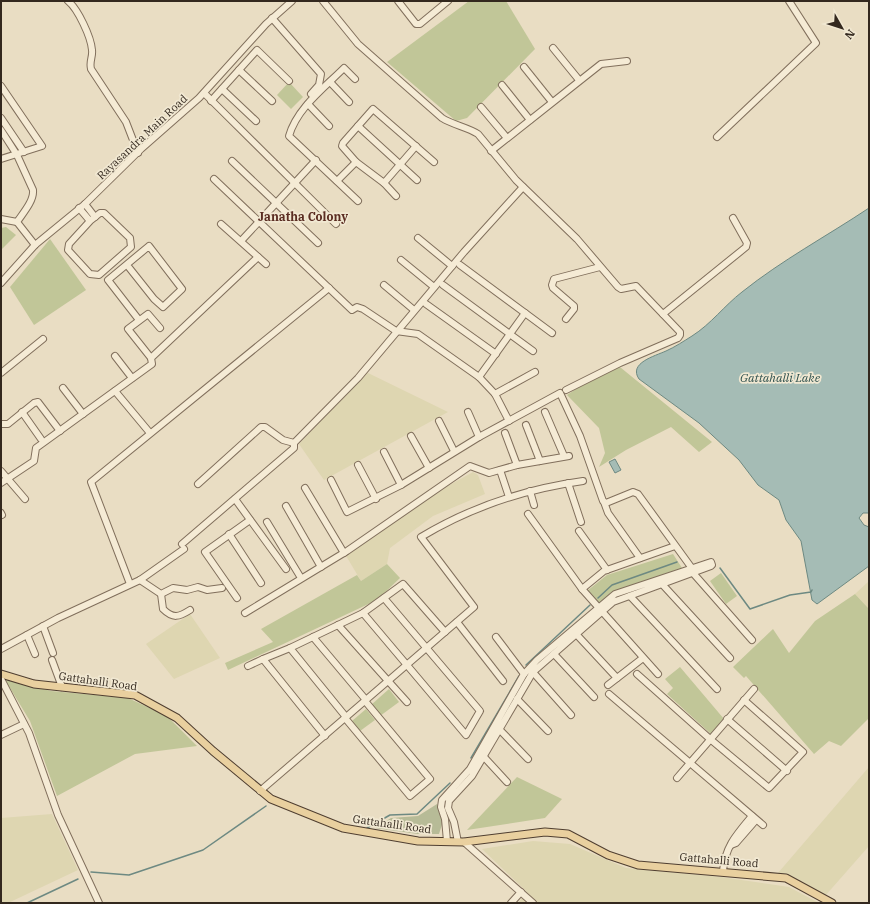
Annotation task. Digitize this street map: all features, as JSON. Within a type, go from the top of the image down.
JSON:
[{"type":"main road","name":"Gattahalli Road","points":[[1,674],[34,684],[135,695],[177,718],[213,751],[271,800],[343,828],[418,841],[461,842],[545,832],[568,834],[608,855],[638,865],[723,871],[786,878],[832,903]]},
{"type":"street","points":[[68,1],[76,10],[92,44],[93,53],[90,62],[91,68],[126,122],[138,153]]},
{"type":"street","name":"Rayasandra Main Road","points":[[1,283],[35,245],[85,204],[204,93],[272,18],[292,1]]},
{"type":"street","points":[[323,1],[349,35],[364,50],[442,118],[452,124],[473,131],[523,187],[576,239],[618,287],[624,288],[633,285],[639,288],[680,332],[678,338],[620,363],[566,390]]},
{"type":"street","points":[[398,1],[416,24],[420,24],[448,1]]},
{"type":"street","points":[[717,137],[816,43],[789,1]]},
{"type":"street","points":[[272,18],[321,74],[319,85],[311,94]]},
{"type":"street","points":[[553,48],[579,80]]},
{"type":"street","points":[[211,101],[257,50],[289,81]]},
{"type":"street","points":[[491,151],[601,64],[627,61]]},
{"type":"street","points":[[524,66],[552,102]]},
{"type":"street","points":[[355,79],[344,68],[308,104],[294,121],[289,136],[358,201]]},
{"type":"street","points":[[238,70],[272,101]]},
{"type":"street","points":[[330,82],[349,102]]},
{"type":"street","points":[[502,85],[530,120]]},
{"type":"street","points":[[1,86],[42,146],[17,155],[1,158]]},
{"type":"street","points":[[222,89],[256,121]]},
{"type":"street","points":[[204,93],[293,184],[336,224]]},
{"type":"street","points":[[308,104],[329,126]]},
{"type":"street","points":[[481,107],[507,138]]},
{"type":"street","points":[[396,196],[384,183],[356,162],[342,146],[373,109],[434,162]]},
{"type":"street","points":[[1,118],[24,152]]},
{"type":"street","points":[[358,126],[417,180]]},
{"type":"street","points":[[1,130],[26,170],[34,195],[17,222]]},
{"type":"street","points":[[384,183],[416,146]]},
{"type":"street","points":[[241,241],[316,160]]},
{"type":"street","points":[[232,161],[318,244]]},
{"type":"street","points":[[337,181],[356,162]]},
{"type":"street","points":[[214,179],[352,310],[357,307],[363,308],[396,331],[418,334],[479,377],[495,394],[509,421]]},
{"type":"street","points":[[1,649],[43,626],[140,580],[183,547],[234,499],[294,448],[294,443],[358,378],[452,266],[523,187]]},
{"type":"street","points":[[85,204],[95,217]]},
{"type":"street","points":[[79,208],[90,221]]},
{"type":"street","points":[[100,213],[104,213],[130,238],[132,243],[131,247],[100,275],[90,274],[68,250],[69,244],[95,217],[100,213]]},
{"type":"street","points":[[1,218],[17,222],[35,245]]},
{"type":"street","points":[[664,314],[746,247],[747,243],[733,218]]},
{"type":"street","points":[[221,224],[266,264]]},
{"type":"street","points":[[418,238],[452,266]]},
{"type":"street","points":[[127,265],[154,299],[163,307],[182,289],[149,246],[108,280],[139,320]]},
{"type":"street","points":[[151,358],[258,257]]},
{"type":"street","points":[[401,260],[434,287]]},
{"type":"street","points":[[460,265],[552,333]]},
{"type":"street","points":[[566,319],[574,309],[574,306],[553,288],[552,285],[554,279],[600,266]]},
{"type":"street","points":[[384,285],[414,310]]},
{"type":"street","points":[[443,285],[533,351]]},
{"type":"street","points":[[130,584],[91,482],[329,288]]},
{"type":"street","points":[[426,304],[496,354]]},
{"type":"street","points":[[479,377],[525,313]]},
{"type":"street","points":[[1,483],[34,461],[36,448],[152,364],[151,358],[128,329],[148,314],[160,328]]},
{"type":"street","points":[[1,373],[43,339]]},
{"type":"street","points":[[114,356],[132,378]]},
{"type":"street","points":[[495,394],[535,372]]},
{"type":"street","points":[[63,388],[83,414]]},
{"type":"street","points":[[115,391],[150,433]]},
{"type":"street","points":[[331,480],[347,512],[376,499],[429,468],[454,451],[560,393],[580,436],[608,513],[640,558]]},
{"type":"street","points":[[1,424],[8,424],[34,403],[38,402],[60,431]]},
{"type":"street","points":[[22,412],[41,439]]},
{"type":"street","points":[[468,412],[479,437]]},
{"type":"street","points":[[245,613],[344,553],[470,466],[489,473],[517,465],[566,456],[545,412]]},
{"type":"street","points":[[439,421],[454,451]]},
{"type":"street","points":[[526,425],[540,461]]},
{"type":"street","points":[[198,484],[261,427],[266,427],[283,440],[294,443]]},
{"type":"street","points":[[505,433],[517,465]]},
{"type":"street","points":[[411,436],[429,468]]},
{"type":"street","points":[[384,452],[401,485]]},
{"type":"street","points":[[358,466],[376,499]]},
{"type":"street","points":[[500,470],[509,497]]},
{"type":"street","points":[[1,471],[25,499]]},
{"type":"street","points":[[260,791],[474,608],[421,537],[465,514],[509,497],[530,491],[582,481]]},
{"type":"street","points":[[568,483],[581,522]]},
{"type":"street","points":[[305,488],[344,553]]},
{"type":"street","points":[[530,491],[534,505]]},
{"type":"street","points":[[604,502],[636,492],[692,570],[752,640]]},
{"type":"street","points":[[234,499],[286,569]]},
{"type":"street","points":[[286,506],[321,566]]},
{"type":"street","points":[[528,514],[582,589],[658,674]]},
{"type":"street","points":[[237,598],[206,552],[250,520]]},
{"type":"street","points":[[267,522],[302,578]]},
{"type":"street","points":[[579,531],[607,570]]},
{"type":"street","points":[[229,534],[261,583]]},
{"type":"street","points":[[582,589],[607,570],[675,546]]},
{"type":"street","points":[[533,903],[461,842],[447,805],[452,797],[472,776],[484,757],[531,670],[600,610],[613,602],[662,584],[692,570]]},
{"type":"street","points":[[447,841],[445,819],[441,807],[442,800],[470,769],[524,674],[554,654],[577,635],[615,594],[692,570]]},
{"type":"street","points":[[140,580],[161,594],[163,609],[172,616],[180,616],[190,610]]},
{"type":"street","points":[[248,666],[290,648],[363,613],[403,584],[445,632]]},
{"type":"street","points":[[662,584],[730,658]]},
{"type":"street","points":[[161,594],[173,588],[187,590],[198,587],[207,590],[222,588]]},
{"type":"street","points":[[630,596],[717,689]]},
{"type":"street","points":[[363,613],[408,664],[466,735],[480,711],[384,598]]},
{"type":"street","points":[[457,622],[503,681]]},
{"type":"street","points":[[338,625],[407,702]]},
{"type":"street","points":[[43,626],[53,653]]},
{"type":"street","points":[[27,635],[35,654]]},
{"type":"street","points":[[577,635],[617,678]]},
{"type":"street","points":[[290,648],[410,796],[430,779],[312,637]]},
{"type":"street","points":[[496,637],[524,674]]},
{"type":"street","points":[[554,654],[594,697]]},
{"type":"street","points":[[608,685],[643,658]]},
{"type":"street","points":[[263,659],[325,736]]},
{"type":"street","points":[[52,660],[62,687]]},
{"type":"street","points":[[531,670],[571,715]]},
{"type":"street","points":[[637,674],[767,788],[771,787],[803,754],[802,750],[744,700]]},
{"type":"street","points":[[1,679],[3,688],[24,724],[58,815],[99,903]]},
{"type":"street","points":[[677,778],[754,689]]},
{"type":"street","points":[[610,694],[763,826]]},
{"type":"street","points":[[517,698],[548,731]]},
{"type":"street","points":[[727,719],[787,771]]},
{"type":"street","points":[[1,735],[24,724]]},
{"type":"street","points":[[499,730],[528,759]]},
{"type":"street","points":[[484,757],[507,782]]},
{"type":"street","points":[[723,871],[724,856],[731,845],[736,844],[754,818]]},
{"type":"street","points":[[511,903],[521,892]]},
{"type":"shaded area","points":[[366,372],[448,412],[324,480],[299,444]]},
{"type":"shaded area","points":[[473,472],[478,475],[485,494],[433,516],[390,548],[387,564],[361,581],[345,554],[446,487]]},
{"type":"shaded area","points":[[869,581],[869,609],[855,594]]},
{"type":"shaded area","points":[[190,614],[220,658],[174,679],[146,644]]},
{"type":"shaded area","points":[[869,767],[869,846],[825,896],[787,875],[778,873]]},
{"type":"shaded area","points":[[52,814],[78,870],[8,903],[1,903],[1,818]]},
{"type":"shaded area","points":[[533,841],[570,844],[626,868],[721,877],[789,887],[819,903],[518,903],[527,892],[482,849]]},
{"type":"green space","points":[[469,1],[506,1],[535,49],[467,118],[456,121],[387,62]]},
{"type":"green space","points":[[289,82],[303,97],[291,109],[277,95]]},
{"type":"green space","points":[[6,227],[16,235],[1,250],[1,228]]},
{"type":"green space","points":[[50,239],[86,290],[34,325],[10,287]]},
{"type":"green space","points":[[615,363],[712,442],[699,452],[671,427],[626,450],[599,467],[605,453],[599,428],[567,395]]},
{"type":"green space","points":[[673,554],[682,568],[612,592],[599,605],[587,591],[607,575]]},
{"type":"green space","points":[[387,564],[400,578],[377,600],[228,670],[225,663],[273,642],[261,629],[357,575],[361,581]]},
{"type":"green space","points":[[721,573],[737,596],[726,604],[710,581]]},
{"type":"green space","points":[[855,594],[869,609],[869,718],[841,746],[829,741],[814,754],[746,676],[744,678],[733,667],[773,629],[789,653],[815,621]]},
{"type":"green space","points":[[680,667],[724,719],[711,734],[667,694],[673,688],[665,679]]},
{"type":"green space","points":[[4,678],[51,691],[128,698],[167,716],[197,746],[135,754],[57,796],[30,721]]},
{"type":"green space","points":[[389,689],[399,702],[380,716],[371,705]]},
{"type":"green space","points":[[366,709],[375,720],[360,731],[352,721]]},
{"type":"green space","points":[[517,777],[562,799],[545,818],[467,830]]},
{"type":"green space","points":[[437,804],[444,818],[439,834],[418,834],[375,828],[391,818],[418,816]]},
{"type":"water","name":"Gattahalli Lake","points":[[869,208],[869,513],[863,513],[859,518],[864,525],[869,527],[869,566],[817,604],[812,600],[801,541],[786,520],[779,500],[758,485],[739,460],[699,423],[639,379],[637,369],[644,361],[673,348],[699,331],[735,297],[757,280]]},
{"type":"water","points":[[615,459],[621,470],[615,473],[609,462]]},
{"type":"waterway","points":[[598,598],[612,585],[677,562]]},
{"type":"waterway","points":[[720,568],[750,609],[790,595],[811,592],[812,590]]},
{"type":"waterway","points":[[526,665],[590,605]]},
{"type":"waterway","points":[[471,758],[519,676]]},
{"type":"waterway","points":[[367,828],[390,815],[417,814],[450,783]]},
{"type":"waterway","points":[[91,872],[129,875],[203,850],[266,806]]},
{"type":"waterway","points":[[27,903],[78,879]]},
{"type":"district","name":"Janatha Colony","points":[[303,217]]}]
